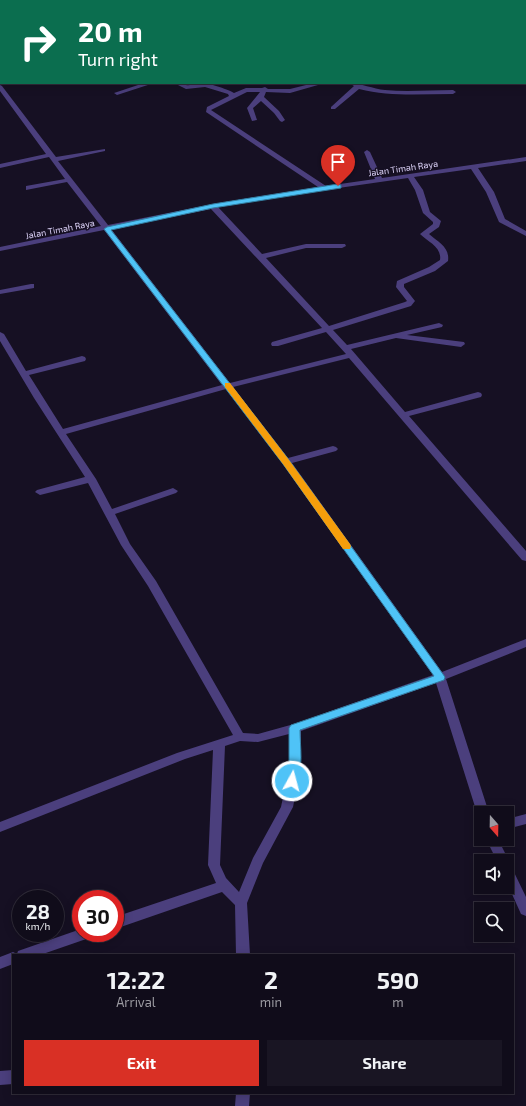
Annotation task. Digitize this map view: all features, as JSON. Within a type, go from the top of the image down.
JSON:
[{"type":"street","points":[[117,93],[148,84]]},
{"type":"street","points":[[179,84],[186,87],[205,84],[209,88],[229,91],[233,96]]},
{"type":"street","points":[[318,84],[290,91],[265,89],[246,90],[209,108],[209,112],[325,188]]},
{"type":"street","points":[[333,108],[355,85],[400,93],[453,92]]},
{"type":"street","points":[[0,87],[3,97],[52,157],[286,462],[440,677],[481,806]]},
{"type":"street","points":[[254,120],[249,110],[261,97],[265,89]]},
{"type":"street","points":[[261,97],[277,112],[282,120]]},
{"type":"street","points":[[0,166],[102,150]]},
{"type":"street","points":[[366,152],[379,180]]},
{"type":"street","name":"Jalan Timah Raya","points":[[0,249],[107,229],[213,206],[379,180],[526,160]]},
{"type":"street","points":[[474,168],[490,192],[502,220],[526,234]]},
{"type":"street","points":[[275,344],[410,303],[411,300],[400,287],[400,283],[432,269],[444,261],[445,254],[442,249],[424,234],[436,225],[437,221],[427,213],[419,190],[410,176]]},
{"type":"street","points":[[29,188],[69,180]]},
{"type":"street","points":[[213,206],[328,329],[404,415],[526,558]]},
{"type":"street","points":[[261,257],[306,246],[342,246]]},
{"type":"street","points":[[0,292],[31,286]]},
{"type":"street","points":[[61,432],[348,352],[392,336],[439,325]]},
{"type":"street","points":[[0,334],[91,479],[126,546],[152,584],[240,737]]},
{"type":"street","points":[[392,336],[461,344]]},
{"type":"street","points":[[24,374],[82,359]]},
{"type":"street","points":[[404,415],[478,396]]},
{"type":"street","points":[[286,462],[333,449]]},
{"type":"street","points":[[40,492],[91,479]]},
{"type":"street","points":[[109,513],[173,491]]},
{"type":"street","points":[[0,827],[180,756],[240,737],[258,738],[295,728],[440,677],[526,643]]},
{"type":"street","points":[[243,954],[241,903],[257,862],[287,807],[295,768],[295,728]]},
{"type":"street","points":[[219,744],[214,865],[217,876],[224,886],[241,903]]},
{"type":"street","points":[[514,822],[526,819]]},
{"type":"street","points":[[514,885],[525,908]]},
{"type":"street","points":[[124,921],[224,886]]},
{"type":"street","points":[[26,954],[72,938]]},
{"type":"street","points":[[0,963],[12,958]]},
{"type":"street","points":[[0,1078],[12,1077]]},
{"type":"street","points":[[242,1106],[243,1094]]},
{"type":"slow traffic","points":[[227,385],[286,462],[346,546]]},
{"type":"route","points":[[292,781],[295,768],[295,728],[440,677],[286,462],[107,229],[213,206],[338,186]]}]
